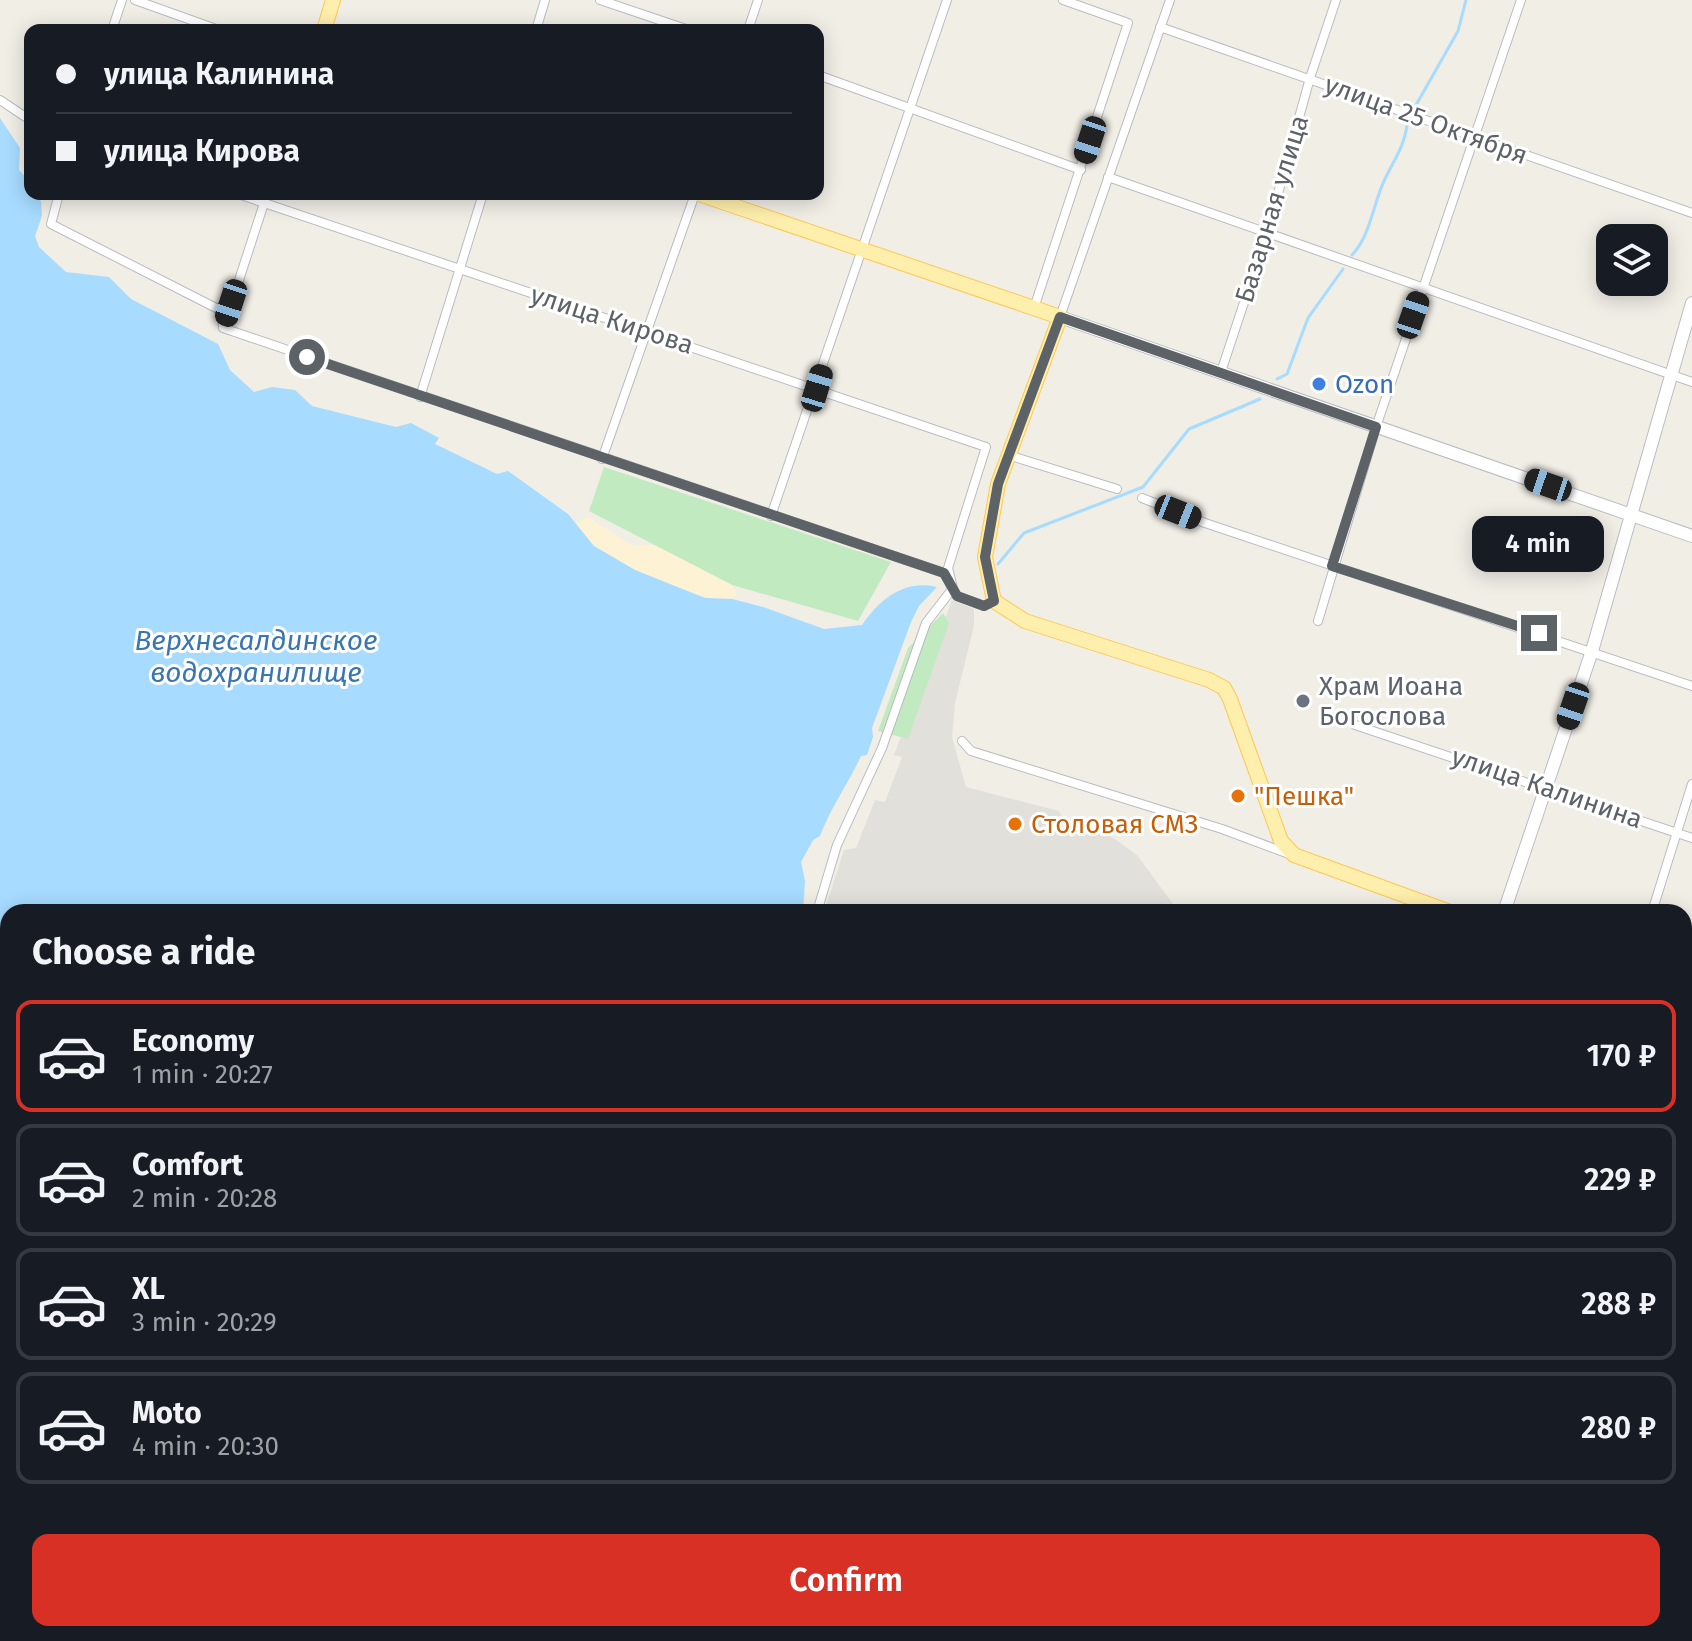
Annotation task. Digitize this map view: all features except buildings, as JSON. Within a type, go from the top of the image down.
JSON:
[{"type":"main road","points":[[326,24],[333,0]]},
{"type":"main road","points":[[715,200],[1692,536]]},
{"type":"main road","points":[[1507,904],[1634,515],[1692,303]]},
{"type":"main road","points":[[1060,317],[998,484],[985,557],[994,601],[1025,621],[1209,680],[1224,688],[1242,729],[1281,841],[1294,855],[1428,904]]},
{"type":"street","points":[[114,24],[122,0]]},
{"type":"street","points":[[135,0],[202,24]]},
{"type":"street","points":[[538,24],[545,0]]},
{"type":"street","points":[[600,0],[671,24]]},
{"type":"street","points":[[750,24],[758,0]]},
{"type":"street","points":[[771,516],[947,0]]},
{"type":"street","points":[[1034,308],[1128,23],[1063,0]]},
{"type":"street","points":[[1060,317],[1170,0]]},
{"type":"street","name":"Базарная улица","points":[[1221,372],[1267,233],[1310,78],[1336,0]]},
{"type":"street","points":[[1318,621],[1376,427],[1521,0]]},
{"type":"street","name":"улица 25 Октября","points":[[1160,27],[1692,213]]},
{"type":"street","points":[[824,77],[1081,170]]},
{"type":"street","points":[[0,100],[24,116]]},
{"type":"street","points":[[1108,177],[1692,382]]},
{"type":"street","points":[[57,200],[51,224],[222,311],[223,328]]},
{"type":"street","points":[[223,328],[265,200]]},
{"type":"street","name":"улица Кирова","points":[[271,200],[459,269],[986,447],[948,568],[953,588]]},
{"type":"street","points":[[420,397],[481,200]]},
{"type":"street","points":[[602,459],[695,200]]},
{"type":"street","points":[[223,328],[944,573],[957,596],[984,606],[994,601]]},
{"type":"street","points":[[1008,455],[1117,489]]},
{"type":"street","points":[[1142,498],[1332,566],[1692,686]]},
{"type":"street","points":[[819,904],[837,845],[882,748],[926,623],[953,588]]},
{"type":"street","name":"улица Калинина","points":[[1355,725],[1692,838]]},
{"type":"street","points":[[962,741],[971,751],[1294,855]]},
{"type":"street","points":[[1655,904],[1692,784]]},
{"type":"shaded area","points":[[952,600],[974,609],[974,626],[955,703],[952,737],[966,787],[1059,811],[1062,817],[1112,837],[1137,855],[1173,904],[827,904],[844,850],[856,848],[875,800],[885,802],[902,757],[894,755]]},
{"type":"green space","points":[[604,467],[891,562],[858,621],[732,585],[589,511]]},
{"type":"green space","points":[[943,613],[949,623],[908,739],[878,731],[908,648]]},
{"type":"sand","points":[[588,517],[631,545],[654,545],[732,585],[737,595],[708,597],[688,592],[624,564],[596,548],[574,525]]},
{"type":"water","name":"Верхнесалдинское водохранилище","points":[[0,118],[20,148],[19,170],[24,176],[24,200],[41,201],[42,216],[35,236],[39,247],[66,272],[109,277],[131,299],[218,344],[230,370],[254,392],[272,387],[295,390],[312,406],[396,427],[411,423],[439,438],[435,444],[497,474],[508,471],[568,514],[594,546],[635,570],[705,598],[732,599],[763,607],[824,629],[862,625],[876,607],[903,589],[925,585],[937,587],[919,606],[911,622],[872,728],[873,737],[867,755],[861,756],[820,836],[813,840],[801,862],[805,881],[804,904],[0,904]]},
{"type":"waterway","points":[[1416,105],[1458,31],[1466,0]]},
{"type":"waterway","points":[[1352,255],[1368,228],[1407,126]]},
{"type":"waterway","points":[[1277,379],[1287,374],[1308,318],[1343,269]]},
{"type":"waterway","points":[[998,564],[1024,533],[1143,487],[1189,429],[1260,399]]},
{"type":"place","name":"Ozon","points":[[1319,384]]},
{"type":"place","name":"Храм Иоана Богослова","points":[[1303,701]]},
{"type":"place","name":"\"Пешка\"","points":[[1238,796]]},
{"type":"place","name":"Столовая СМЗ","points":[[1015,824]]},
{"type":"route","points":[[307,357],[944,573],[957,596],[984,606],[994,601],[985,557],[998,484],[1060,317],[1376,427],[1332,566],[1539,633]]}]
